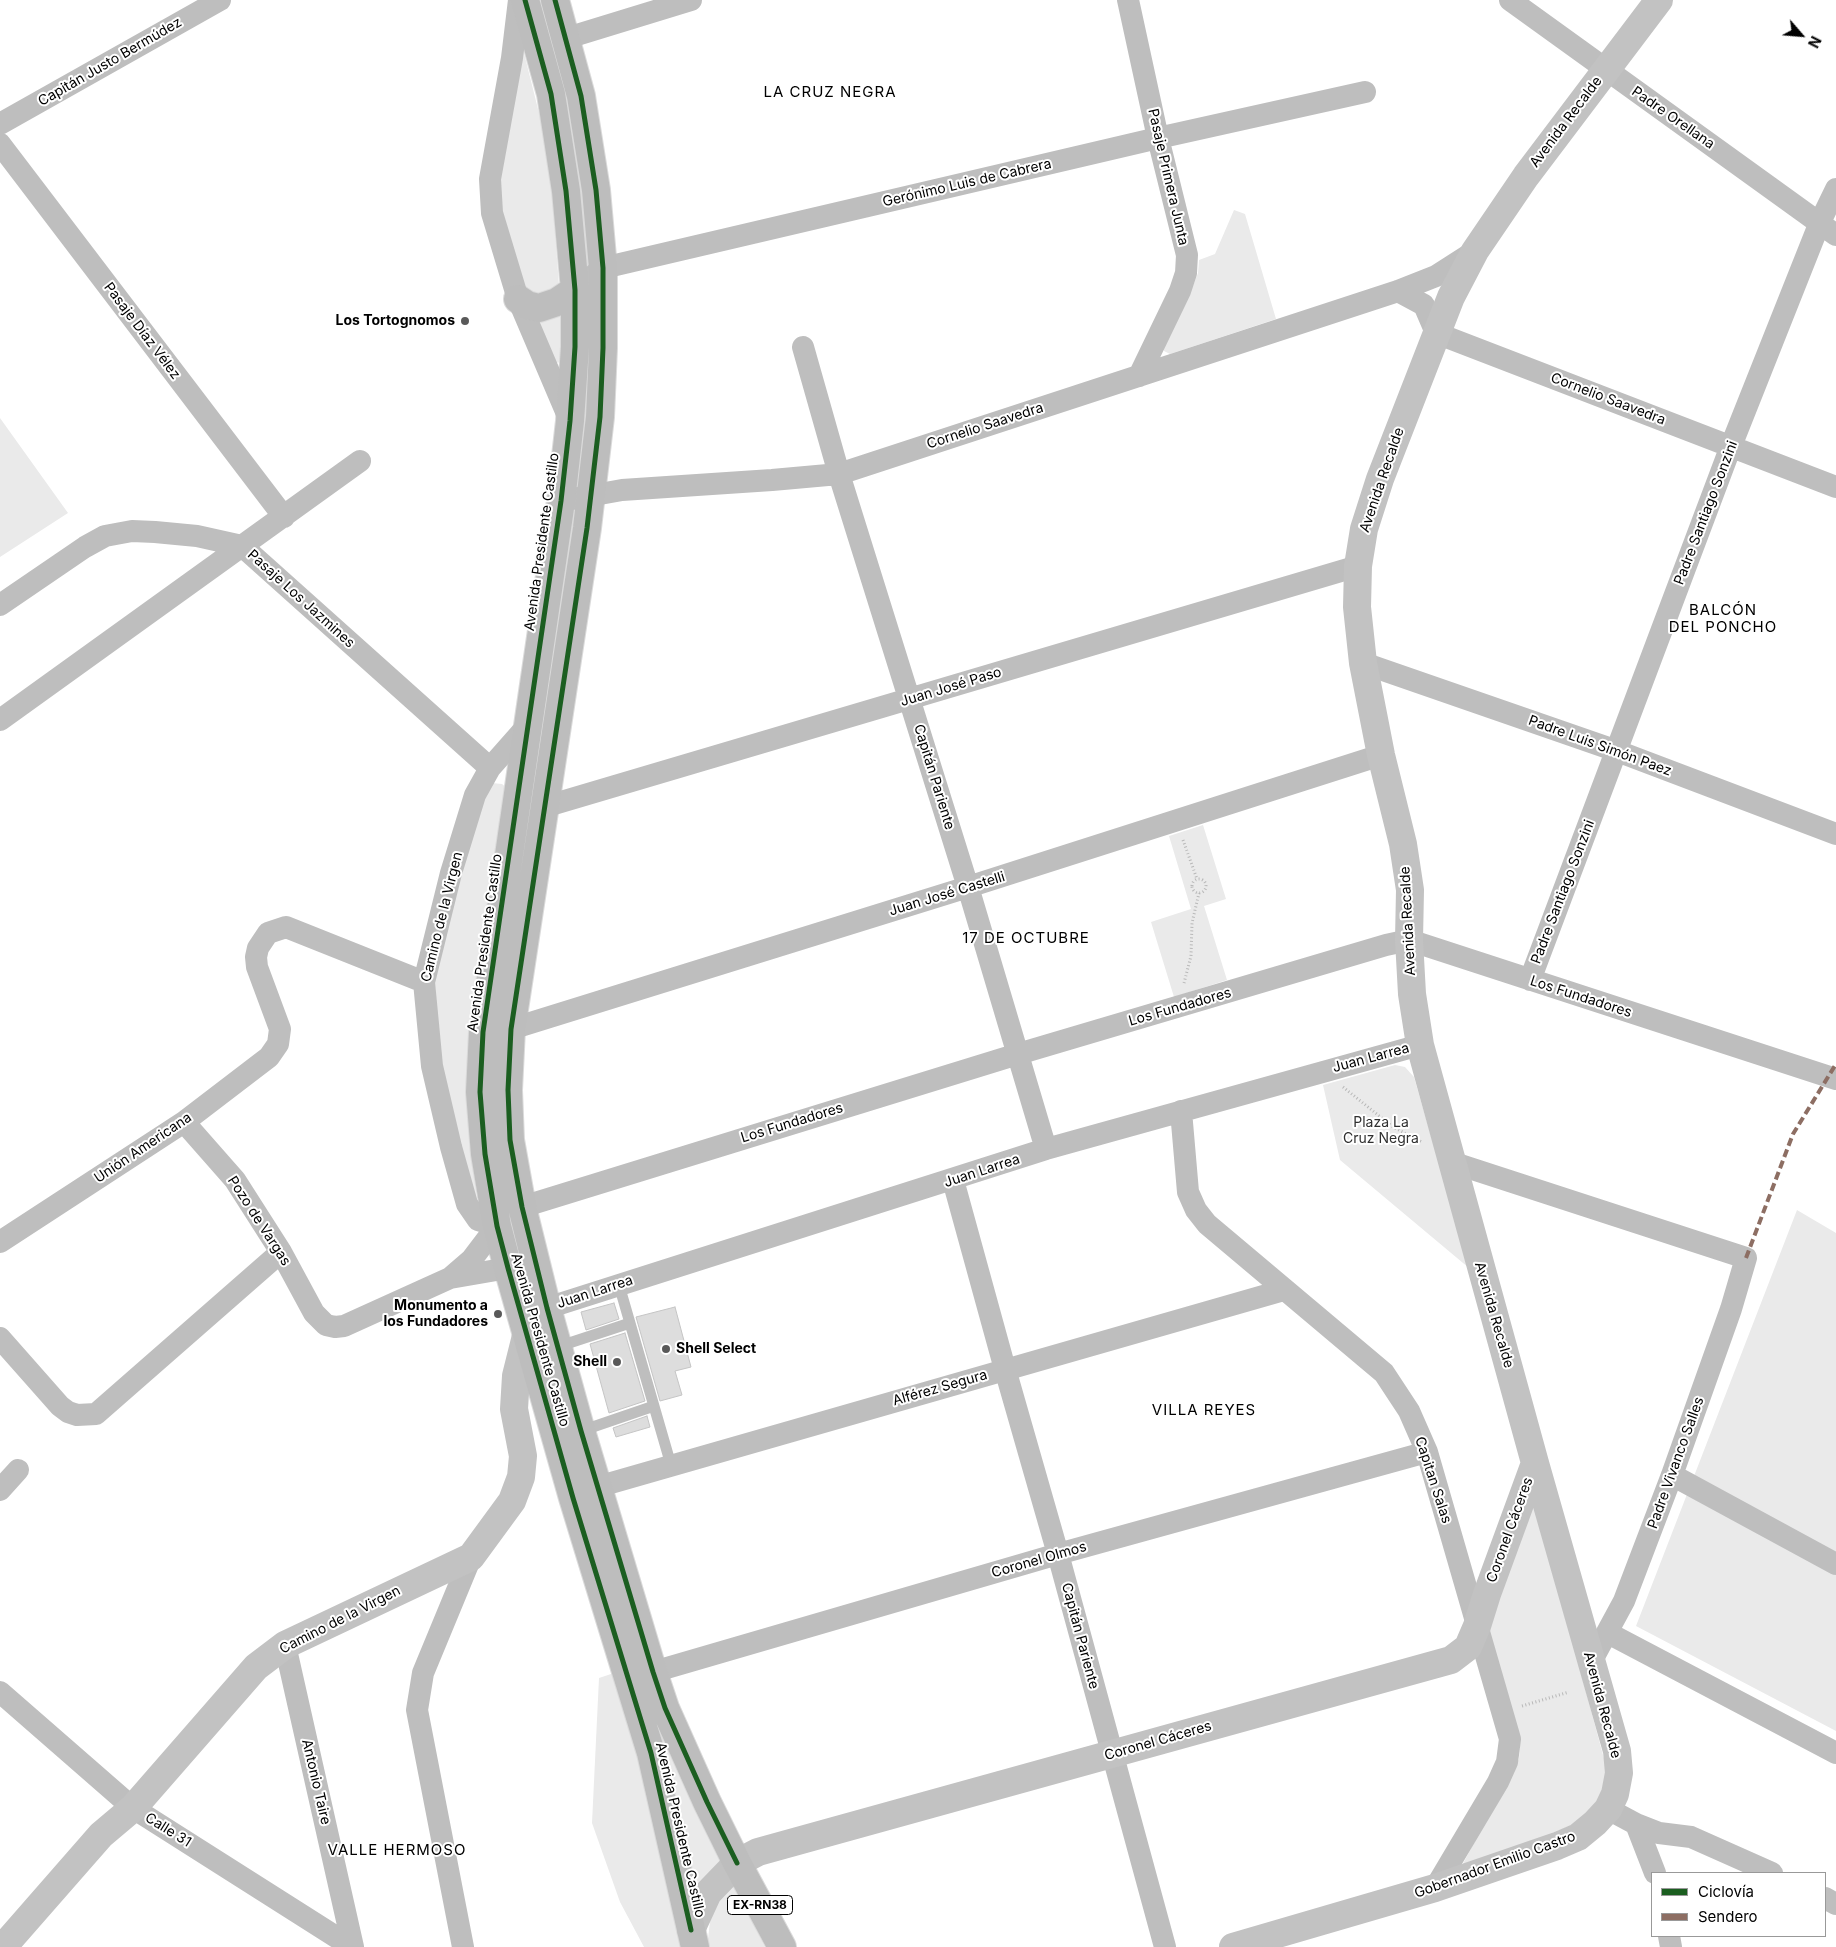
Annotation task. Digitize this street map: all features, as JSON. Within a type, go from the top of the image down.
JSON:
[{"type":"main road","name":"Avenida Presidente Castillo","points":[[525,0],[551,94],[566,191],[575,290],[575,347],[570,421],[561,501],[483,1032],[480,1092],[485,1154],[498,1226],[526,1336],[651,1753],[693,1938]]},
{"type":"main road","name":"Avenida Presidente Castillo","points":[[555,0],[567,38],[581,96],[596,190],[603,268],[603,348],[600,417],[591,495],[511,1029],[508,1090],[510,1140],[522,1207],[547,1308],[597,1487],[665,1708],[707,1802],[782,1947]]},
{"type":"main road","points":[[518,299],[527,305],[539,308],[556,302],[575,290]]},
{"type":"street","name":"Capitán Justo Bermúdez","points":[[0,124],[220,0]]},
{"type":"street","points":[[519,0],[512,58],[490,179],[492,213],[518,299],[570,421]]},
{"type":"street","points":[[567,38],[691,0]]},
{"type":"street","name":"Pasaje Primera Junta","points":[[1128,0],[1158,138],[1187,255],[1186,273],[1180,291],[1139,376]]},
{"type":"street","name":"Padre Orellana","points":[[1510,0],[1828,229]]},
{"type":"street","name":"Avenida Recalde","points":[[1608,1809],[1615,1794],[1619,1773],[1617,1751],[1451,1162],[1420,1045],[1412,994],[1409,940],[1410,890],[1403,844],[1381,755],[1362,663],[1357,607],[1358,566],[1364,529],[1380,479],[1451,297],[1475,251],[1526,176],[1658,0]]},
{"type":"street","name":"Gerónimo Luis de Cabrera","points":[[575,290],[603,268],[1158,138],[1365,92]]},
{"type":"street","name":"Pasaje Díaz Vélez","points":[[0,144],[284,517]]},
{"type":"street","name":"Padre Santiago Sonzini","points":[[1530,980],[1731,446],[1828,229],[1836,189]]},
{"type":"street","name":"Cornelio Saavedra","points":[[561,501],[622,490],[839,474],[1398,291],[1436,276],[1475,251]]},
{"type":"street","points":[[1398,291],[1424,305],[1436,333]]},
{"type":"street","name":"Cornelio Saavedra","points":[[1436,333],[1836,487]]},
{"type":"street","name":"Capitán Pariente","points":[[803,348],[839,474],[968,888],[1046,1149]]},
{"type":"street","points":[[0,720],[360,461]]},
{"type":"street","name":"Pasaje Los Jazmines","points":[[0,606],[85,547],[105,536],[132,531],[155,532],[197,536],[242,546],[490,768]]},
{"type":"street","name":"Juan José Paso","points":[[544,807],[1358,566]]},
{"type":"street","name":"Padre Luis Simón Paez","points":[[1362,663],[1617,751],[1836,834]]},
{"type":"street","name":"Camino de la Virgen","points":[[498,1226],[478,1220],[467,1204],[432,1066],[424,982],[451,873],[475,795],[490,768],[528,725]]},
{"type":"street","name":"Juan José Castelli","points":[[511,1029],[968,888],[1381,755]]},
{"type":"street","name":"Unión Americana","points":[[0,1242],[184,1122],[269,1057],[278,1044],[280,1029],[257,967],[256,958],[262,940],[268,934],[277,929],[286,928],[424,982]]},
{"type":"street","name":"Los Fundadores","points":[[522,1207],[1018,1054],[1409,940],[1836,1079]]},
{"type":"street","name":"Juan Larrea","points":[[547,1308],[954,1180],[1046,1149],[1420,1045]]},
{"type":"street","name":"Capitan Salas","points":[[1181,1111],[1188,1192],[1196,1210],[1207,1224],[1384,1373],[1409,1411],[1427,1452],[1510,1739],[1507,1762],[1498,1782],[1435,1888]]},
{"type":"street","name":"Pozo de Vargas","points":[[184,1122],[235,1180],[281,1252],[314,1313],[326,1325],[344,1326],[450,1278]]},
{"type":"street","name":"Padre Vivanco Salles","points":[[1451,1162],[1746,1258],[1731,1309],[1672,1475],[1624,1600],[1591,1662]]},
{"type":"street","name":"Capitán Pariente","points":[[954,1180],[1165,1947]]},
{"type":"street","points":[[450,1278],[472,1259],[498,1226]]},
{"type":"street","points":[[0,1338],[60,1406],[68,1412],[77,1415],[96,1414],[281,1252]]},
{"type":"street","points":[[450,1278],[508,1268]]},
{"type":"street","name":"Alférez Segura","points":[[597,1487],[1284,1290]]},
{"type":"street","name":"Camino de la Virgen","points":[[4,1945],[101,1835],[133,1808],[256,1667],[285,1645],[472,1557],[512,1501],[521,1477],[523,1456],[514,1409],[516,1376],[526,1336]]},
{"type":"street","name":"Coronel Olmos","points":[[653,1672],[1058,1554],[1427,1452]]},
{"type":"street","name":"Coronel Cáceres","points":[[693,1938],[708,1893],[737,1863],[758,1852],[1451,1660],[1468,1647],[1477,1626],[1535,1463]]},
{"type":"street","points":[[0,1490],[18,1470]]},
{"type":"street","points":[[1672,1475],[1836,1564]]},
{"type":"street","points":[[462,1947],[417,1710],[424,1672],[472,1557]]},
{"type":"street","points":[[1608,1632],[1836,1753]]},
{"type":"street","name":"Antonio Taire","points":[[285,1645],[352,1947]]},
{"type":"street","name":"Calle 31","points":[[0,1692],[133,1808],[352,1947]]},
{"type":"street","points":[[1608,1809],[1636,1824],[1659,1833],[1691,1837],[1770,1872]]},
{"type":"street","name":"Gobernador Emilio Castro","points":[[1233,1947],[1435,1888],[1557,1846],[1578,1836],[1595,1823],[1608,1809]]},
{"type":"street","points":[[1636,1824],[1655,1872]]},
{"type":"lane","points":[[619,1284],[671,1465]]},
{"type":"lane","points":[[558,1347],[630,1323]]},
{"type":"lane","points":[[581,1431],[654,1406]]},
{"type":"path","points":[[1176,821],[1198,879]]},
{"type":"path","points":[[1175,1009],[1189,968],[1192,923],[1199,893],[1203,892],[1206,886],[1204,881],[1198,879]]},
{"type":"path","points":[[1198,879],[1192,886],[1199,893]]},
{"type":"path","points":[[1328,1070],[1364,1105],[1393,1127],[1422,1142],[1451,1162]]},
{"type":"path","points":[[1502,1712],[1569,1692]]},
{"type":"green space","points":[[537,0],[544,0],[568,93],[582,191],[589,259],[584,266]]},
{"type":"green space","points":[[523,49],[541,121],[550,168],[559,285],[550,296],[526,293],[499,207],[498,180]]},
{"type":"green space","points":[[1234,210],[1245,214],[1276,319],[1170,354],[1164,351],[1163,345],[1193,286],[1198,273],[1199,260],[1215,254]]},
{"type":"green space","points":[[590,301],[591,350],[587,432],[580,481],[575,483],[584,304]]},
{"type":"green space","points":[[560,314],[561,362],[556,363],[533,319]]},
{"type":"green space","points":[[0,418],[68,513],[0,557]]},
{"type":"green space","points":[[571,519],[575,519],[497,1068],[611,1572],[722,1864],[697,1893],[531,1313],[494,1156],[492,1068]]},
{"type":"green space","points":[[492,783],[502,784],[507,788],[474,1005],[467,1064],[469,1142],[478,1205],[457,1143],[441,1062],[434,972],[484,793]]},
{"type":"green space","points":[[1203,825],[1226,899],[1204,906],[1227,980],[1174,997],[1151,922],[1191,909],[1169,836]]},
{"type":"green space","name":"Plaza La Cruz Negra","points":[[1395,1065],[1405,1067],[1414,1077],[1469,1268],[1340,1160],[1323,1085]]},
{"type":"green space","points":[[1797,1210],[1836,1233],[1836,1731],[1636,1626]]},
{"type":"green space","points":[[1529,1509],[1534,1509],[1538,1515],[1606,1766],[1605,1781],[1599,1799],[1589,1813],[1577,1823],[1459,1871],[1519,1759],[1520,1746],[1487,1622]]},
{"type":"green space","points":[[614,1673],[638,1754],[682,1947],[644,1947],[620,1902],[592,1823],[599,1678]]},
{"type":"green space","points":[[732,1882],[765,1947],[707,1947],[711,1913]]},
{"type":"building","points":[[614,1303],[619,1319],[586,1330],[581,1312]]},
{"type":"building","points":[[675,1307],[691,1367],[675,1371],[682,1395],[660,1401],[636,1317]]},
{"type":"building","points":[[625,1333],[645,1401],[609,1413],[590,1344]]},
{"type":"building","points":[[647,1416],[650,1427],[616,1437],[613,1428]]},
{"type":"marked path","points":[[1746,1258],[1793,1134],[1836,1064]]},
{"type":"cycle path","points":[[525,0],[551,94],[566,191],[575,290],[575,347],[570,421],[561,501],[483,1032],[480,1092],[485,1154],[497,1226],[508,1268],[573,1498],[651,1753],[691,1930]]},
{"type":"cycle path","points":[[555,0],[581,96],[596,190],[603,268],[603,348],[600,417],[587,528],[511,1029],[508,1090],[510,1140],[522,1207],[547,1308],[581,1431],[653,1672],[665,1708],[707,1802],[737,1863]]},
{"type":"place","name":"Los Tortognomos","points":[[465,321]]},
{"type":"place","name":"Monumento a los Fundadores","points":[[498,1314]]},
{"type":"place","name":"Shell Select","points":[[666,1349]]},
{"type":"place","name":"Shell","points":[[617,1362]]},
{"type":"district","name":"LA CRUZ NEGRA","points":[[830,92]]},
{"type":"district","name":"BALCÓN DEL PONCHO","points":[[1723,618]]},
{"type":"district","name":"17 DE OCTUBRE","points":[[1026,938]]},
{"type":"district","name":"VILLA REYES","points":[[1204,1410]]},
{"type":"district","name":"VALLE HERMOSO","points":[[397,1850]]}]
